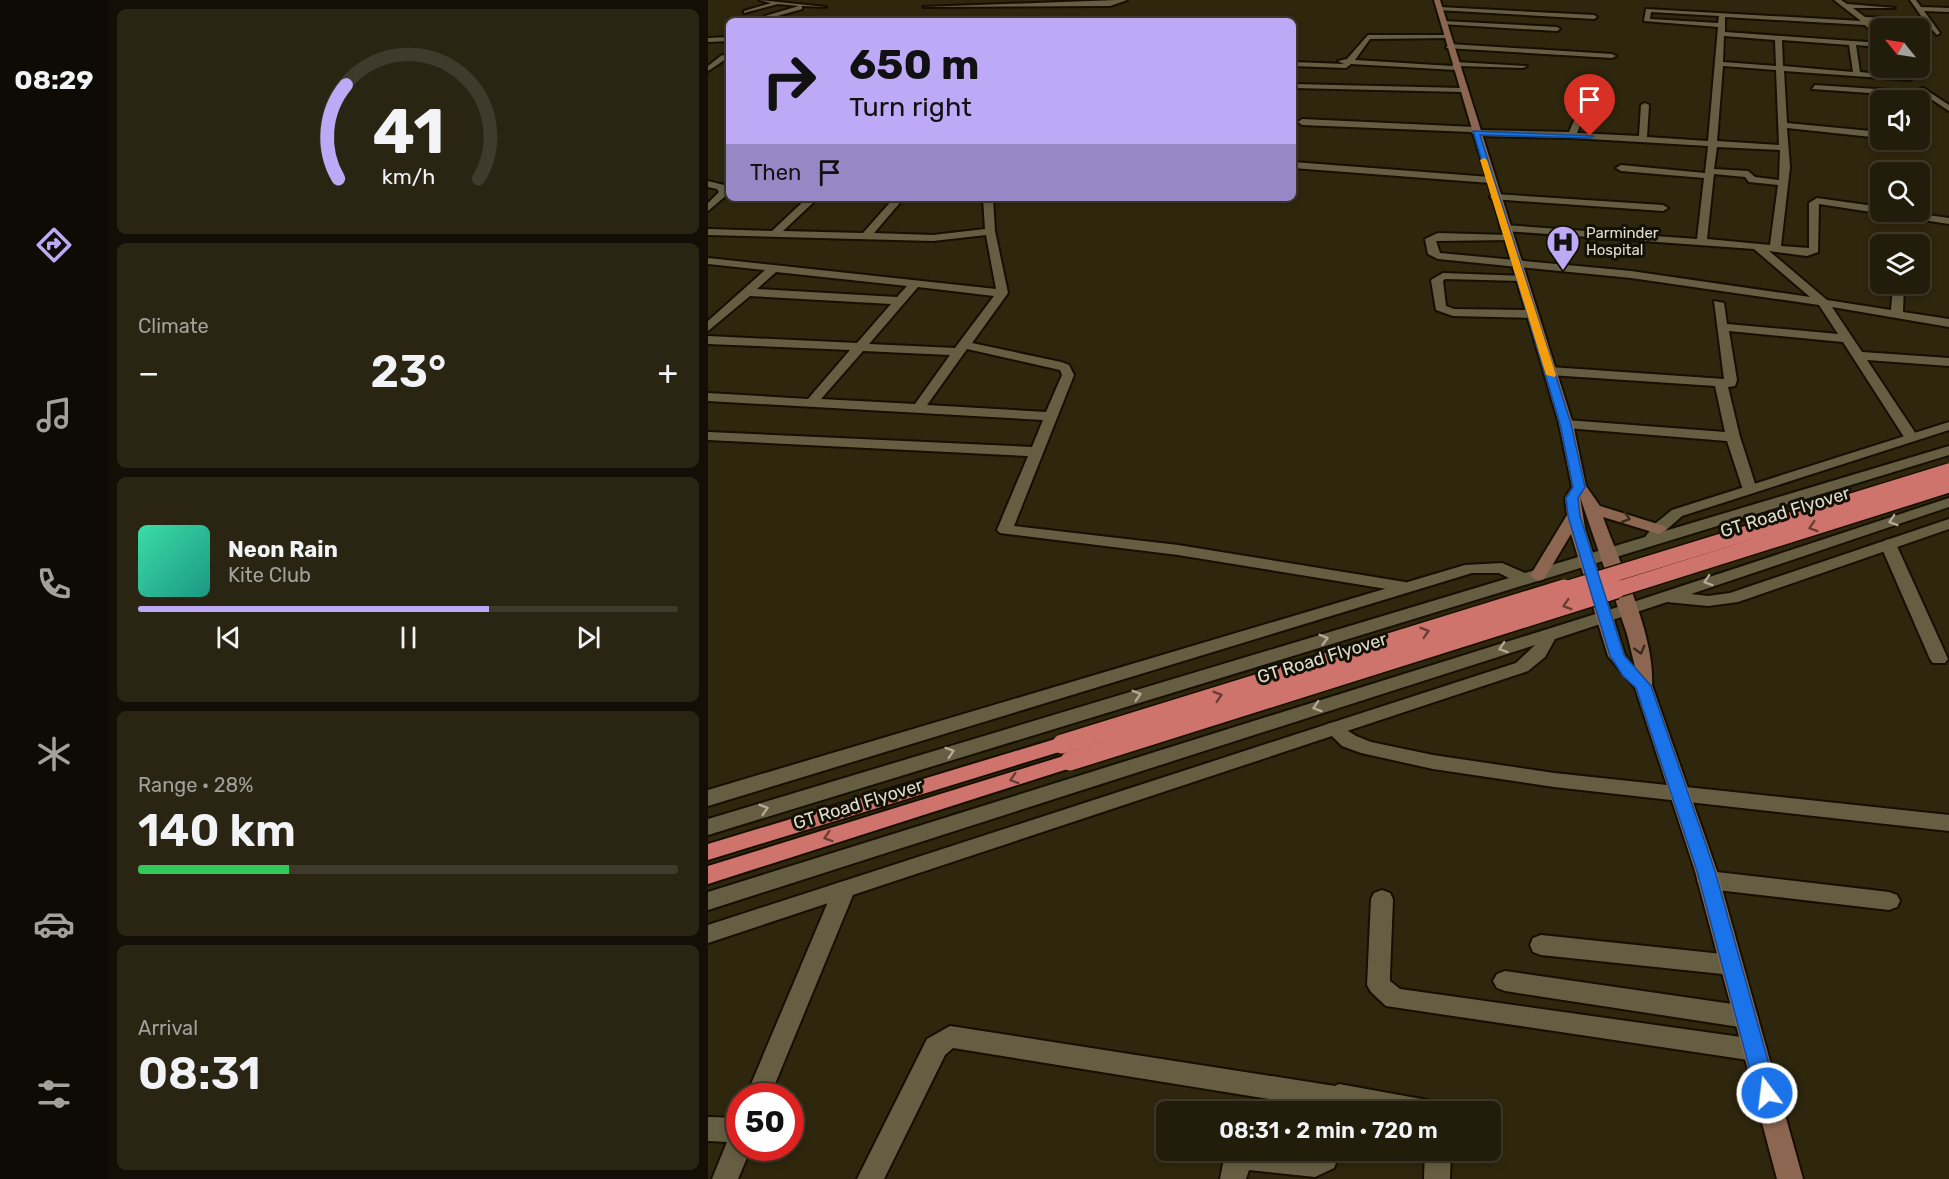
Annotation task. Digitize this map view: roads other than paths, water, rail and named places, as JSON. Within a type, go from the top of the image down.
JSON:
[{"type":"highway","name":"GT Road Flyover","points":[[708,875],[1066,752],[1949,471]]},
{"type":"highway","name":"GT Road Flyover","points":[[708,852],[1066,752],[1949,485]]},
{"type":"main road","points":[[1438,5],[1462,90],[1566,424],[1579,487],[1586,494],[1593,509],[1643,662],[1643,686],[1708,880],[1791,1179]]},
{"type":"main road","points":[[1579,487],[1572,498],[1574,516],[1603,617],[1617,656],[1643,686]]},
{"type":"main road","points":[[1593,509],[1653,536]]},
{"type":"main road","points":[[1532,578],[1574,516]]},
{"type":"street","points":[[762,0],[823,7]]},
{"type":"street","points":[[800,4],[817,0]]},
{"type":"street","points":[[926,7],[1015,3],[1110,4],[1124,0]]},
{"type":"street","points":[[1837,0],[1870,27]]},
{"type":"street","points":[[1913,0],[1927,18]]},
{"type":"street","points":[[1933,1],[1947,2]]},
{"type":"street","points":[[1919,8],[1947,2]]},
{"type":"street","points":[[746,12],[782,3]]},
{"type":"street","points":[[1015,3],[1017,18]]},
{"type":"street","points":[[1064,3],[1069,16]]},
{"type":"street","points":[[1438,5],[1594,17]]},
{"type":"street","points":[[1648,5],[1870,20]]},
{"type":"street","points":[[1648,5],[1778,38],[1870,44]]},
{"type":"street","points":[[1648,5],[1647,21],[1870,32]]},
{"type":"street","points":[[767,18],[810,6]]},
{"type":"street","points":[[1844,6],[1892,8]]},
{"type":"street","points":[[1919,8],[1949,10]]},
{"type":"street","points":[[1722,24],[1864,20]]},
{"type":"street","points":[[1930,22],[1937,33]]},
{"type":"street","points":[[1443,23],[1557,29]]},
{"type":"street","points":[[1702,240],[1722,24]]},
{"type":"street","points":[[1296,64],[1345,66],[1368,37],[1612,56]]},
{"type":"street","points":[[1775,248],[1783,183],[1781,68],[1778,38]]},
{"type":"street","points":[[708,40],[726,39]]},
{"type":"street","points":[[1852,43],[1857,74]]},
{"type":"street","points":[[1519,75],[1528,51]]},
{"type":"street","points":[[1296,55],[1350,62],[1523,66]]},
{"type":"street","points":[[708,57],[726,57]]},
{"type":"street","points":[[708,69],[726,58]]},
{"type":"street","points":[[1720,64],[1870,75]]},
{"type":"street","points":[[1910,78],[1924,90]]},
{"type":"street","points":[[1296,86],[1462,90]]},
{"type":"street","points":[[1815,87],[1870,91]]},
{"type":"street","points":[[1930,95],[1949,109]]},
{"type":"street","points":[[1643,139],[1646,105]]},
{"type":"street","points":[[1572,135],[1580,116]]},
{"type":"street","points":[[1302,122],[1783,148]]},
{"type":"street","points":[[1782,126],[1870,134]]},
{"type":"street","points":[[1296,165],[1490,180]]},
{"type":"street","points":[[1621,168],[1748,174],[1752,180],[1783,183]]},
{"type":"street","points":[[708,184],[721,187],[724,193],[708,208]]},
{"type":"street","points":[[1495,197],[1663,208]]},
{"type":"street","points":[[774,234],[810,201]]},
{"type":"street","points":[[865,237],[896,201]]},
{"type":"street","points":[[918,409],[1002,293],[990,231],[988,201]]},
{"type":"street","points":[[1870,209],[1814,201],[1814,250],[1807,253],[1702,240],[1507,233],[1431,237],[1434,254],[1448,257],[1515,260],[1823,302],[1949,323]]},
{"type":"street","points":[[1930,217],[1949,220]]},
{"type":"street","points":[[708,232],[933,238],[990,231]]},
{"type":"street","points":[[1757,246],[1823,302],[1911,436]]},
{"type":"street","points":[[1448,257],[1449,276]]},
{"type":"street","points":[[708,261],[1002,293]]},
{"type":"street","points":[[708,327],[775,267]]},
{"type":"street","points":[[1521,278],[1449,276],[1437,280],[1443,310],[1532,314]]},
{"type":"street","points":[[811,403],[916,283]]},
{"type":"street","points":[[748,292],[901,301]]},
{"type":"street","points":[[1897,315],[1898,294]]},
{"type":"street","points":[[1550,372],[1730,383],[1724,327],[1718,303]]},
{"type":"street","points":[[1724,327],[1848,339]]},
{"type":"street","points":[[708,340],[961,349],[1043,361],[1065,368],[1068,375],[1005,530],[1189,552],[1405,587]]},
{"type":"street","points":[[1859,356],[1949,362]]},
{"type":"street","points":[[1721,383],[1733,437],[1750,490]]},
{"type":"street","points":[[708,398],[1051,416]]},
{"type":"street","points":[[1566,424],[1733,437]]},
{"type":"street","points":[[1653,536],[1677,513],[1911,436],[1949,426]]},
{"type":"street","points":[[708,436],[1038,452]]},
{"type":"street","points":[[708,827],[1217,670],[1607,555],[1653,536],[1949,450]]},
{"type":"street","points":[[708,902],[1548,633],[1627,610],[1949,502]]},
{"type":"street","points":[[1662,597],[1708,602],[1732,598],[1949,524]]},
{"type":"street","points":[[1888,544],[1938,659]]},
{"type":"street","points":[[708,798],[1405,587],[1486,566],[1502,568],[1532,578]]},
{"type":"street","points":[[708,934],[1522,667],[1536,658],[1545,646],[1548,633]]},
{"type":"street","points":[[1334,729],[1349,741],[1395,755],[1554,780],[1949,823]]},
{"type":"street","points":[[1708,880],[1889,901]]},
{"type":"street","points":[[764,1083],[843,890]]},
{"type":"street","points":[[1382,899],[1379,985],[1394,999],[1755,1050]]},
{"type":"street","points":[[1540,945],[1732,965]]},
{"type":"street","points":[[1505,981],[1746,1017]]},
{"type":"street","points":[[870,1179],[936,1047],[950,1037],[1320,1101]]},
{"type":"street","points":[[708,1129],[726,1130]]},
{"type":"street","points":[[725,1179],[732,1161]]},
{"type":"street","points":[[1233,1179],[1239,1161]]},
{"type":"street","points":[[1288,1161],[1315,1164],[1321,1161]]},
{"type":"street","points":[[1437,1179],[1438,1161]]},
{"type":"place","name":"Parminder Hospital","points":[[1563,271]]}]
